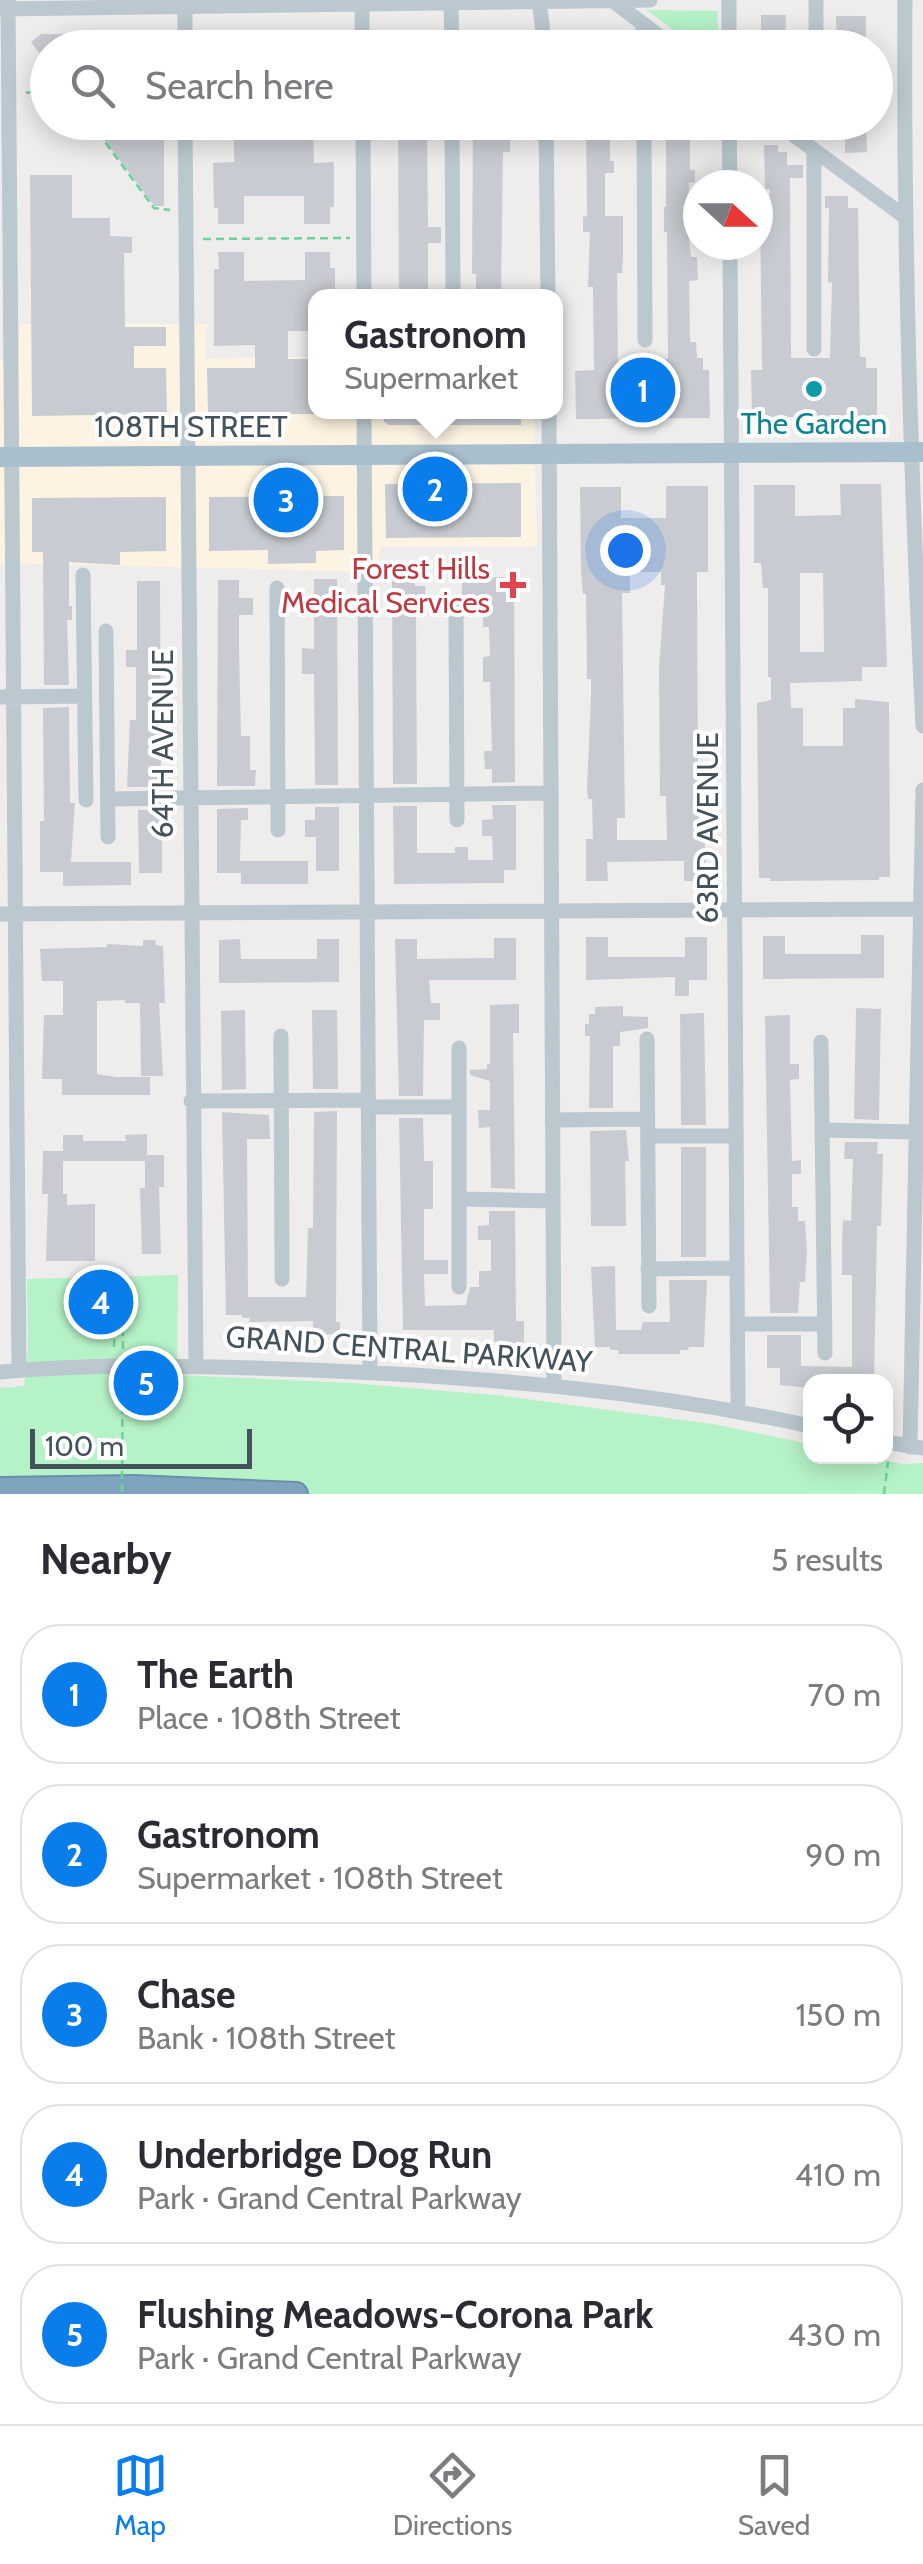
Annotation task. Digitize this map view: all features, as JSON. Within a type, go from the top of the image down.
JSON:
[{"type":"highway","points":[[0,1489],[133,1487],[296,1494]]},
{"type":"main road","name":"108TH STREET","points":[[5,457],[916,452]]},
{"type":"street","points":[[19,1370],[7,914],[5,6],[650,0]]},
{"type":"street","points":[[729,0],[729,30]]},
{"type":"street","points":[[816,0],[816,30]]},
{"type":"street","points":[[905,0],[905,217],[915,301],[923,726]]},
{"type":"street","points":[[539,1],[542,30]]},
{"type":"street","points":[[613,1],[652,30]]},
{"type":"street","points":[[362,3],[362,30]]},
{"type":"street","points":[[445,3],[449,30]]},
{"type":"street","points":[[184,4],[185,30]]},
{"type":"street","points":[[644,24],[644,30]]},
{"type":"street","points":[[905,90],[923,89]]},
{"type":"street","name":"64TH AVENUE","points":[[185,140],[196,1366]]},
{"type":"street","points":[[362,140],[364,289]]},
{"type":"street","points":[[452,140],[453,289]]},
{"type":"street","points":[[546,140],[548,289]]},
{"type":"street","points":[[644,140],[644,340]]},
{"type":"street","points":[[730,140],[730,170]]},
{"type":"street","points":[[800,140],[905,217]]},
{"type":"street","points":[[814,150],[814,349]]},
{"type":"street","points":[[905,196],[923,195]]},
{"type":"street","name":"63RD AVENUE","points":[[730,260],[738,1410]]},
{"type":"street","points":[[364,419],[370,1372]]},
{"type":"street","points":[[549,419],[554,1384]]},
{"type":"street","points":[[84,574],[86,800]]},
{"type":"street","points":[[277,588],[278,830]]},
{"type":"street","points":[[456,606],[457,820]]},
{"type":"street","points":[[106,631],[108,837]]},
{"type":"street","points":[[6,697],[85,696]]},
{"type":"street","points":[[917,1447],[916,1132],[923,790]]},
{"type":"street","points":[[108,799],[550,793]]},
{"type":"street","points":[[7,914],[922,910]]},
{"type":"street","points":[[280,1036],[282,1279]]},
{"type":"street","points":[[647,1039],[648,1306]]},
{"type":"street","points":[[822,1042],[825,1353]]},
{"type":"street","points":[[459,1048],[459,1286]]},
{"type":"street","points":[[192,1101],[459,1107]]},
{"type":"street","points":[[552,1120],[736,1136]]},
{"type":"street","points":[[823,1130],[916,1132]]},
{"type":"street","points":[[459,1198],[553,1202]]},
{"type":"street","points":[[648,1269],[737,1268]]},
{"type":"street","points":[[738,1324],[825,1324]]},
{"type":"street","name":"GRAND CENTRAL PARKWAY","points":[[0,1372],[196,1366],[554,1384],[738,1410],[803,1424]]},
{"type":"path","points":[[26,93],[30,92]]},
{"type":"path","points":[[103,140],[154,208],[172,210]]},
{"type":"path","points":[[202,239],[352,238]]},
{"type":"path","points":[[114,1347],[115,1323],[123,1322],[122,1494]]},
{"type":"path","points":[[884,1494],[888,1464]]},
{"type":"shaded area","points":[[20,324],[207,324],[205,359],[308,356],[308,419],[534,419],[537,546],[380,546],[378,572],[0,563],[0,360],[18,360]]},
{"type":"green space","points":[[647,10],[717,11],[718,30],[673,30]]},
{"type":"green space","points":[[178,1275],[177,1375],[352,1383],[504,1396],[713,1424],[803,1443],[803,1464],[923,1463],[923,1494],[0,1494],[0,1388],[24,1386],[27,1279]]},
{"type":"building","points":[[761,15],[786,15],[786,30],[761,30]]},
{"type":"building","points":[[836,16],[866,16],[866,30],[836,30]]},
{"type":"building","points":[[104,140],[164,140],[164,206],[154,206]]},
{"type":"building","points":[[234,140],[313,140],[314,163],[334,162],[330,224],[304,224],[304,196],[244,196],[244,224],[218,224],[213,163],[234,162]]},
{"type":"building","points":[[398,140],[427,140],[428,227],[441,227],[441,243],[428,243],[428,289],[399,289]]},
{"type":"building","points":[[473,140],[510,140],[510,152],[503,152],[501,289],[476,289],[476,274],[472,274]]},
{"type":"building","points":[[586,140],[610,140],[614,173],[605,173],[605,216],[623,216],[622,273],[617,273],[618,376],[642,375],[641,359],[668,359],[666,140],[690,140],[690,170],[683,170],[683,260],[697,260],[698,280],[689,281],[690,342],[696,342],[703,370],[709,370],[710,418],[576,419],[575,371],[594,370],[593,287],[588,287],[590,232],[583,232],[583,217],[587,216]]},
{"type":"building","points":[[845,140],[867,140],[867,152],[845,153]]},
{"type":"building","points":[[764,145],[778,145],[778,152],[787,152],[787,165],[803,165],[803,178],[790,178],[791,358],[830,358],[832,282],[828,283],[829,208],[825,208],[825,196],[848,196],[848,208],[858,208],[860,357],[866,357],[866,368],[877,368],[877,417],[752,417],[751,370],[762,370],[761,260],[773,260],[773,170],[765,170]]},
{"type":"building","points":[[30,175],[72,175],[72,218],[110,218],[110,236],[132,237],[132,253],[124,253],[125,327],[166,327],[166,346],[134,346],[134,368],[166,368],[167,414],[32,416]]},
{"type":"building","points":[[218,252],[244,252],[244,281],[305,280],[305,252],[330,252],[335,289],[308,289],[308,331],[288,331],[288,359],[308,359],[308,414],[208,414],[207,368],[255,368],[255,345],[214,346],[214,269],[219,269]]},
{"type":"building","points":[[521,419],[521,425],[389,425],[384,422]]},
{"type":"building","points":[[521,483],[521,537],[386,538],[385,484]]},
{"type":"building","points":[[840,484],[881,484],[887,667],[862,667],[862,681],[790,683],[791,708],[803,708],[803,746],[843,746],[843,708],[855,708],[855,699],[889,702],[890,877],[770,881],[759,878],[757,703],[771,700],[771,677],[768,588],[763,588],[761,563],[754,563],[754,485],[795,485],[795,516],[841,515]],"holes":[[[800,573],[823,573],[824,652],[800,652]]]},
{"type":"building","points":[[666,486],[708,486],[708,572],[697,572],[698,807],[699,820],[704,820],[706,881],[684,881],[684,861],[672,861],[607,862],[608,881],[586,881],[586,839],[593,839],[592,799],[588,799],[587,788],[591,679],[587,679],[580,487],[621,487],[621,518],[666,518]],"holes":[[[630,572],[661,572],[661,585],[665,585],[659,668],[660,796],[666,796],[667,840],[617,840],[617,818],[625,818],[622,593],[630,593]]]},
{"type":"building","points":[[344,496],[344,550],[316,551],[316,563],[268,564],[268,550],[209,551],[209,497]]},
{"type":"building","points":[[166,497],[166,551],[120,552],[120,565],[69,562],[69,685],[44,685],[43,552],[32,552],[32,498]]},
{"type":"building","points":[[462,576],[514,578],[515,782],[492,783],[492,769],[485,769],[484,751],[492,751],[490,682],[483,682],[483,657],[490,656],[489,627],[483,627],[483,596],[462,596]]},
{"type":"building","points":[[314,579],[337,579],[338,785],[315,785],[314,674],[302,674],[302,648],[314,649]]},
{"type":"building","points":[[392,579],[415,579],[415,586],[425,586],[426,614],[416,614],[417,784],[393,784]]},
{"type":"building","points":[[218,580],[239,580],[239,598],[253,598],[253,615],[239,615],[239,649],[241,736],[250,736],[250,770],[256,770],[255,786],[217,786]]},
{"type":"building","points":[[137,581],[160,581],[161,787],[127,787],[130,720],[136,720],[136,667],[126,667],[126,650],[137,650]]},
{"type":"building","points":[[69,707],[70,803],[75,803],[71,862],[131,862],[131,885],[63,886],[63,872],[40,872],[40,821],[44,821],[43,708]]},
{"type":"building","points":[[492,805],[516,805],[516,870],[504,870],[504,883],[394,884],[393,806],[417,806],[417,853],[455,853],[455,847],[468,847],[468,860],[493,860],[492,836],[482,836],[482,820],[493,819]]},
{"type":"building","points":[[315,807],[339,807],[339,871],[316,871],[316,837],[305,837],[305,820],[315,820]]},
{"type":"building","points":[[248,808],[248,820],[241,820],[240,861],[308,861],[308,884],[241,884],[241,873],[217,873],[217,809]]},
{"type":"building","points":[[138,810],[162,810],[162,873],[139,873]]},
{"type":"building","points":[[861,935],[884,935],[884,978],[763,979],[763,936],[785,936],[785,954],[861,954]]},
{"type":"building","points":[[586,937],[608,937],[608,957],[685,957],[685,937],[707,937],[707,980],[689,980],[689,996],[675,996],[675,977],[586,980]]},
{"type":"building","points":[[494,938],[516,938],[516,980],[429,980],[431,1003],[440,1003],[440,1020],[424,1020],[423,1096],[399,1096],[395,939],[417,939],[417,959],[494,958]]},
{"type":"building","points":[[240,939],[241,959],[317,959],[317,939],[339,939],[339,982],[219,983],[219,940]]},
{"type":"building","points":[[143,940],[155,940],[156,945],[163,946],[165,1003],[159,1003],[163,1076],[141,1076],[140,1003],[97,1001],[97,1074],[150,1077],[150,1095],[62,1095],[62,1079],[42,1079],[44,1015],[63,1015],[63,981],[42,981],[40,949],[107,944],[143,946]]},
{"type":"building","points":[[519,1004],[519,1033],[513,1033],[515,1189],[491,1188],[490,1127],[479,1128],[478,1110],[490,1110],[490,1081],[470,1075],[470,1070],[487,1069],[490,1064],[490,1005]]},
{"type":"building","points":[[623,1006],[623,1016],[648,1017],[648,1028],[620,1032],[620,1046],[613,1046],[613,1108],[589,1108],[590,1036],[585,1036],[585,1024],[589,1024],[589,1014],[595,1014],[595,1007]]},
{"type":"building","points":[[856,1008],[881,1009],[879,1120],[854,1119]]},
{"type":"building","points":[[245,1010],[246,1089],[222,1090],[221,1011]]},
{"type":"building","points":[[312,1010],[337,1010],[338,1089],[313,1089]]},
{"type":"building","points":[[704,1013],[706,1125],[681,1125],[680,1014]]},
{"type":"building","points":[[790,1015],[790,1064],[799,1064],[799,1079],[790,1080],[792,1161],[801,1160],[801,1174],[792,1174],[792,1207],[798,1207],[798,1221],[805,1221],[805,1282],[800,1282],[798,1313],[770,1313],[765,1016]]},
{"type":"building","points":[[337,1111],[336,1322],[340,1322],[340,1334],[313,1335],[313,1321],[249,1322],[250,1318],[242,1315],[226,1315],[222,1112],[269,1115],[270,1139],[247,1139],[248,1297],[306,1297],[308,1228],[313,1228],[314,1112]]},
{"type":"building","points":[[399,1118],[423,1118],[424,1161],[433,1161],[433,1209],[424,1209],[424,1260],[448,1260],[448,1274],[424,1274],[425,1306],[466,1305],[470,1287],[479,1287],[479,1271],[491,1271],[491,1240],[478,1240],[478,1226],[489,1225],[489,1211],[515,1211],[516,1321],[524,1321],[524,1349],[508,1349],[508,1342],[494,1342],[494,1330],[403,1330]]},
{"type":"building","points":[[626,1130],[626,1226],[591,1226],[590,1131]]},
{"type":"building","points":[[147,1134],[147,1155],[164,1155],[164,1187],[159,1187],[161,1254],[142,1254],[140,1188],[145,1188],[145,1161],[63,1161],[67,1205],[95,1204],[95,1261],[46,1261],[48,1194],[42,1194],[43,1151],[63,1151],[63,1135],[83,1135],[83,1141],[126,1141],[125,1135]]},
{"type":"building","points":[[845,1142],[878,1142],[877,1154],[883,1154],[881,1226],[877,1226],[874,1374],[803,1374],[803,1387],[780,1385],[780,1368],[767,1368],[767,1335],[801,1335],[801,1366],[852,1367],[852,1275],[842,1275],[842,1243],[843,1220],[851,1221],[853,1159],[844,1159]]},
{"type":"building","points":[[681,1147],[706,1147],[706,1257],[681,1257]]},
{"type":"building","points":[[615,1266],[616,1330],[641,1330],[643,1322],[670,1322],[669,1280],[707,1280],[704,1347],[688,1347],[689,1350],[680,1350],[680,1354],[618,1354],[618,1350],[610,1347],[595,1347],[591,1267]]},
{"type":"place","name":"The Garden","points":[[814,389]]},
{"type":"place","name":"The Earth","points":[[643,390]]},
{"type":"place","name":"Gastronom","points":[[435,489]]},
{"type":"place","name":"Chase","points":[[286,500]]},
{"type":"place","name":"Forest Hills Medical Services","points":[[513,585]]},
{"type":"place","name":"Underbridge Dog Run","points":[[101,1302]]},
{"type":"place","name":"Flushing Meadows-Corona Park","points":[[146,1383]]}]
